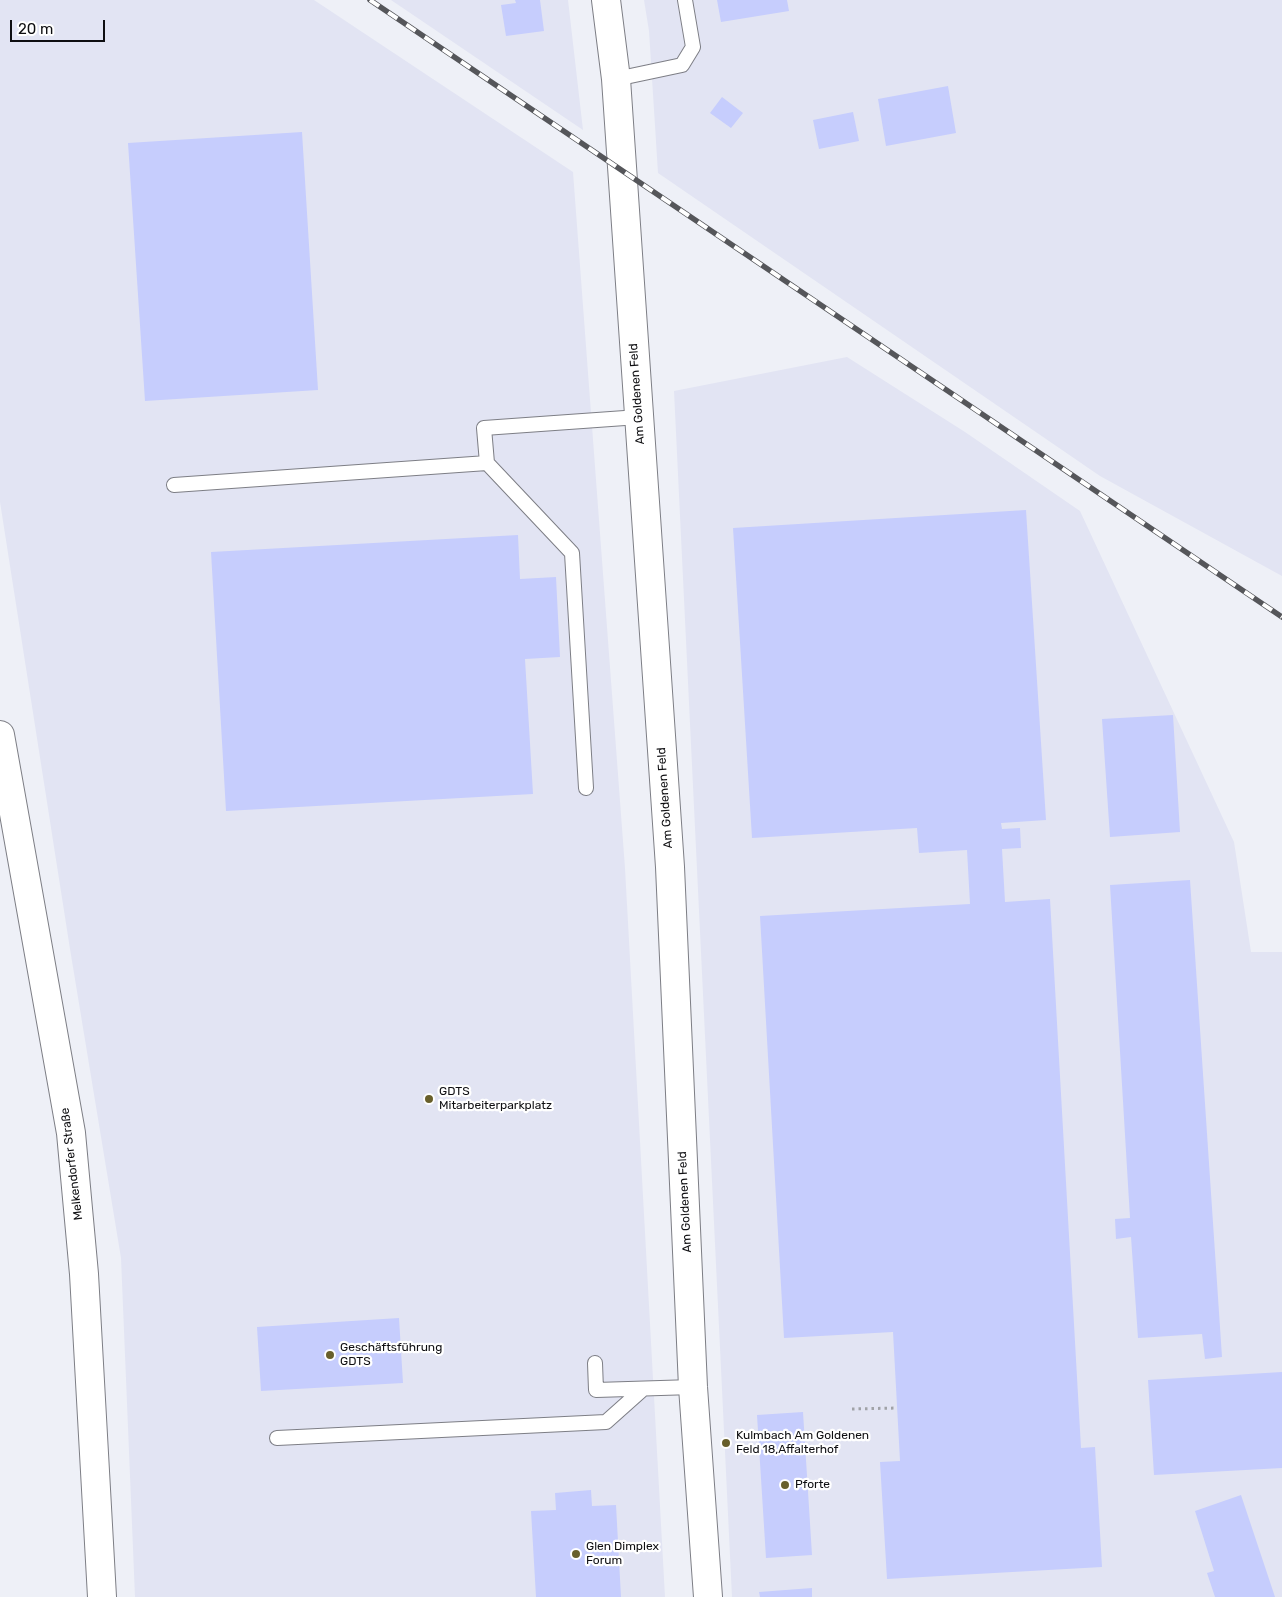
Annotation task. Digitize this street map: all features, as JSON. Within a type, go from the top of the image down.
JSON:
[{"type":"street","name":"Am Goldenen Feld","points":[[606,0],[616,79],[670,866],[693,1387],[708,1597]]},
{"type":"street","name":"Melkendorfer Straße","points":[[0,736],[71,1134],[84,1274],[102,1597]]},
{"type":"lane","points":[[616,79],[682,65],[693,47],[685,0]]},
{"type":"lane","points":[[586,788],[572,553],[487,463],[484,428],[639,417]]},
{"type":"lane","points":[[174,485],[487,463]]},
{"type":"lane","points":[[595,1363],[596,1390],[693,1387]]},
{"type":"lane","points":[[277,1438],[606,1422],[643,1389]]},
{"type":"path","points":[[852,1409],[897,1408]]},
{"type":"shaded area","points":[[0,0],[314,0],[573,172],[625,868],[665,1597],[135,1597],[121,1258],[70,949],[0,502]]},
{"type":"shaded area","points":[[391,0],[568,0],[583,130]]},
{"type":"shaded area","points":[[644,0],[1282,0],[1282,576],[1100,476],[658,173],[649,31]]},
{"type":"shaded area","points":[[847,357],[965,432],[1080,511],[1234,842],[1251,952],[1282,952],[1282,1597],[732,1597],[674,391]]},
{"type":"building","points":[[515,0],[540,0],[544,31],[506,36],[501,5],[516,3]]},
{"type":"building","points":[[717,0],[787,0],[789,11],[721,22]]},
{"type":"building","points":[[948,86],[956,133],[886,146],[878,99]]},
{"type":"building","points":[[722,97],[743,113],[731,128],[710,113]]},
{"type":"building","points":[[853,112],[859,141],[819,149],[813,120]]},
{"type":"building","points":[[302,132],[318,390],[145,401],[128,143]]},
{"type":"building","points":[[1026,510],[1046,820],[1001,823],[1002,829],[1020,828],[1021,848],[1002,849],[1005,902],[1050,899],[1081,1448],[1095,1447],[1102,1567],[887,1579],[880,1462],[900,1461],[893,1332],[784,1338],[760,916],[970,904],[967,850],[919,853],[917,828],[752,838],[733,528]]},
{"type":"building","points":[[518,535],[520,579],[556,577],[560,657],[525,659],[533,794],[226,811],[211,552]]},
{"type":"building","points":[[1173,715],[1180,832],[1110,837],[1102,719]]},
{"type":"building","points":[[1190,880],[1222,1357],[1205,1359],[1202,1334],[1138,1338],[1131,1237],[1116,1239],[1115,1219],[1130,1218],[1110,885]]},
{"type":"building","name":"Geschäftsführung GDTS","points":[[399,1318],[403,1383],[261,1391],[257,1327]]},
{"type":"building","points":[[1282,1372],[1282,1468],[1154,1475],[1148,1380]]},
{"type":"building","name":"Pforte","points":[[803,1412],[812,1555],[766,1558],[757,1415]]},
{"type":"building","name":"Glen Dimplex Forum","points":[[591,1490],[592,1506],[616,1505],[621,1597],[536,1597],[531,1511],[556,1510],[555,1493]]},
{"type":"building","points":[[1241,1495],[1275,1597],[1215,1597],[1207,1573],[1214,1571],[1195,1511]]},
{"type":"building","points":[[812,1588],[812,1597],[760,1597],[759,1592]]},
{"type":"railway","points":[[370,0],[1282,617]]},
{"type":"place","name":"GDTS Mitarbeiterparkplatz","points":[[429,1099]]},
{"type":"place","name":"Geschäftsführung GDTS","points":[[330,1355]]},
{"type":"place","name":"Kulmbach Am Goldenen Feld 18,Affalterhof","points":[[726,1443]]},
{"type":"place","name":"Pforte","points":[[785,1485]]},
{"type":"place","name":"Glen Dimplex Forum","points":[[576,1554]]}]
